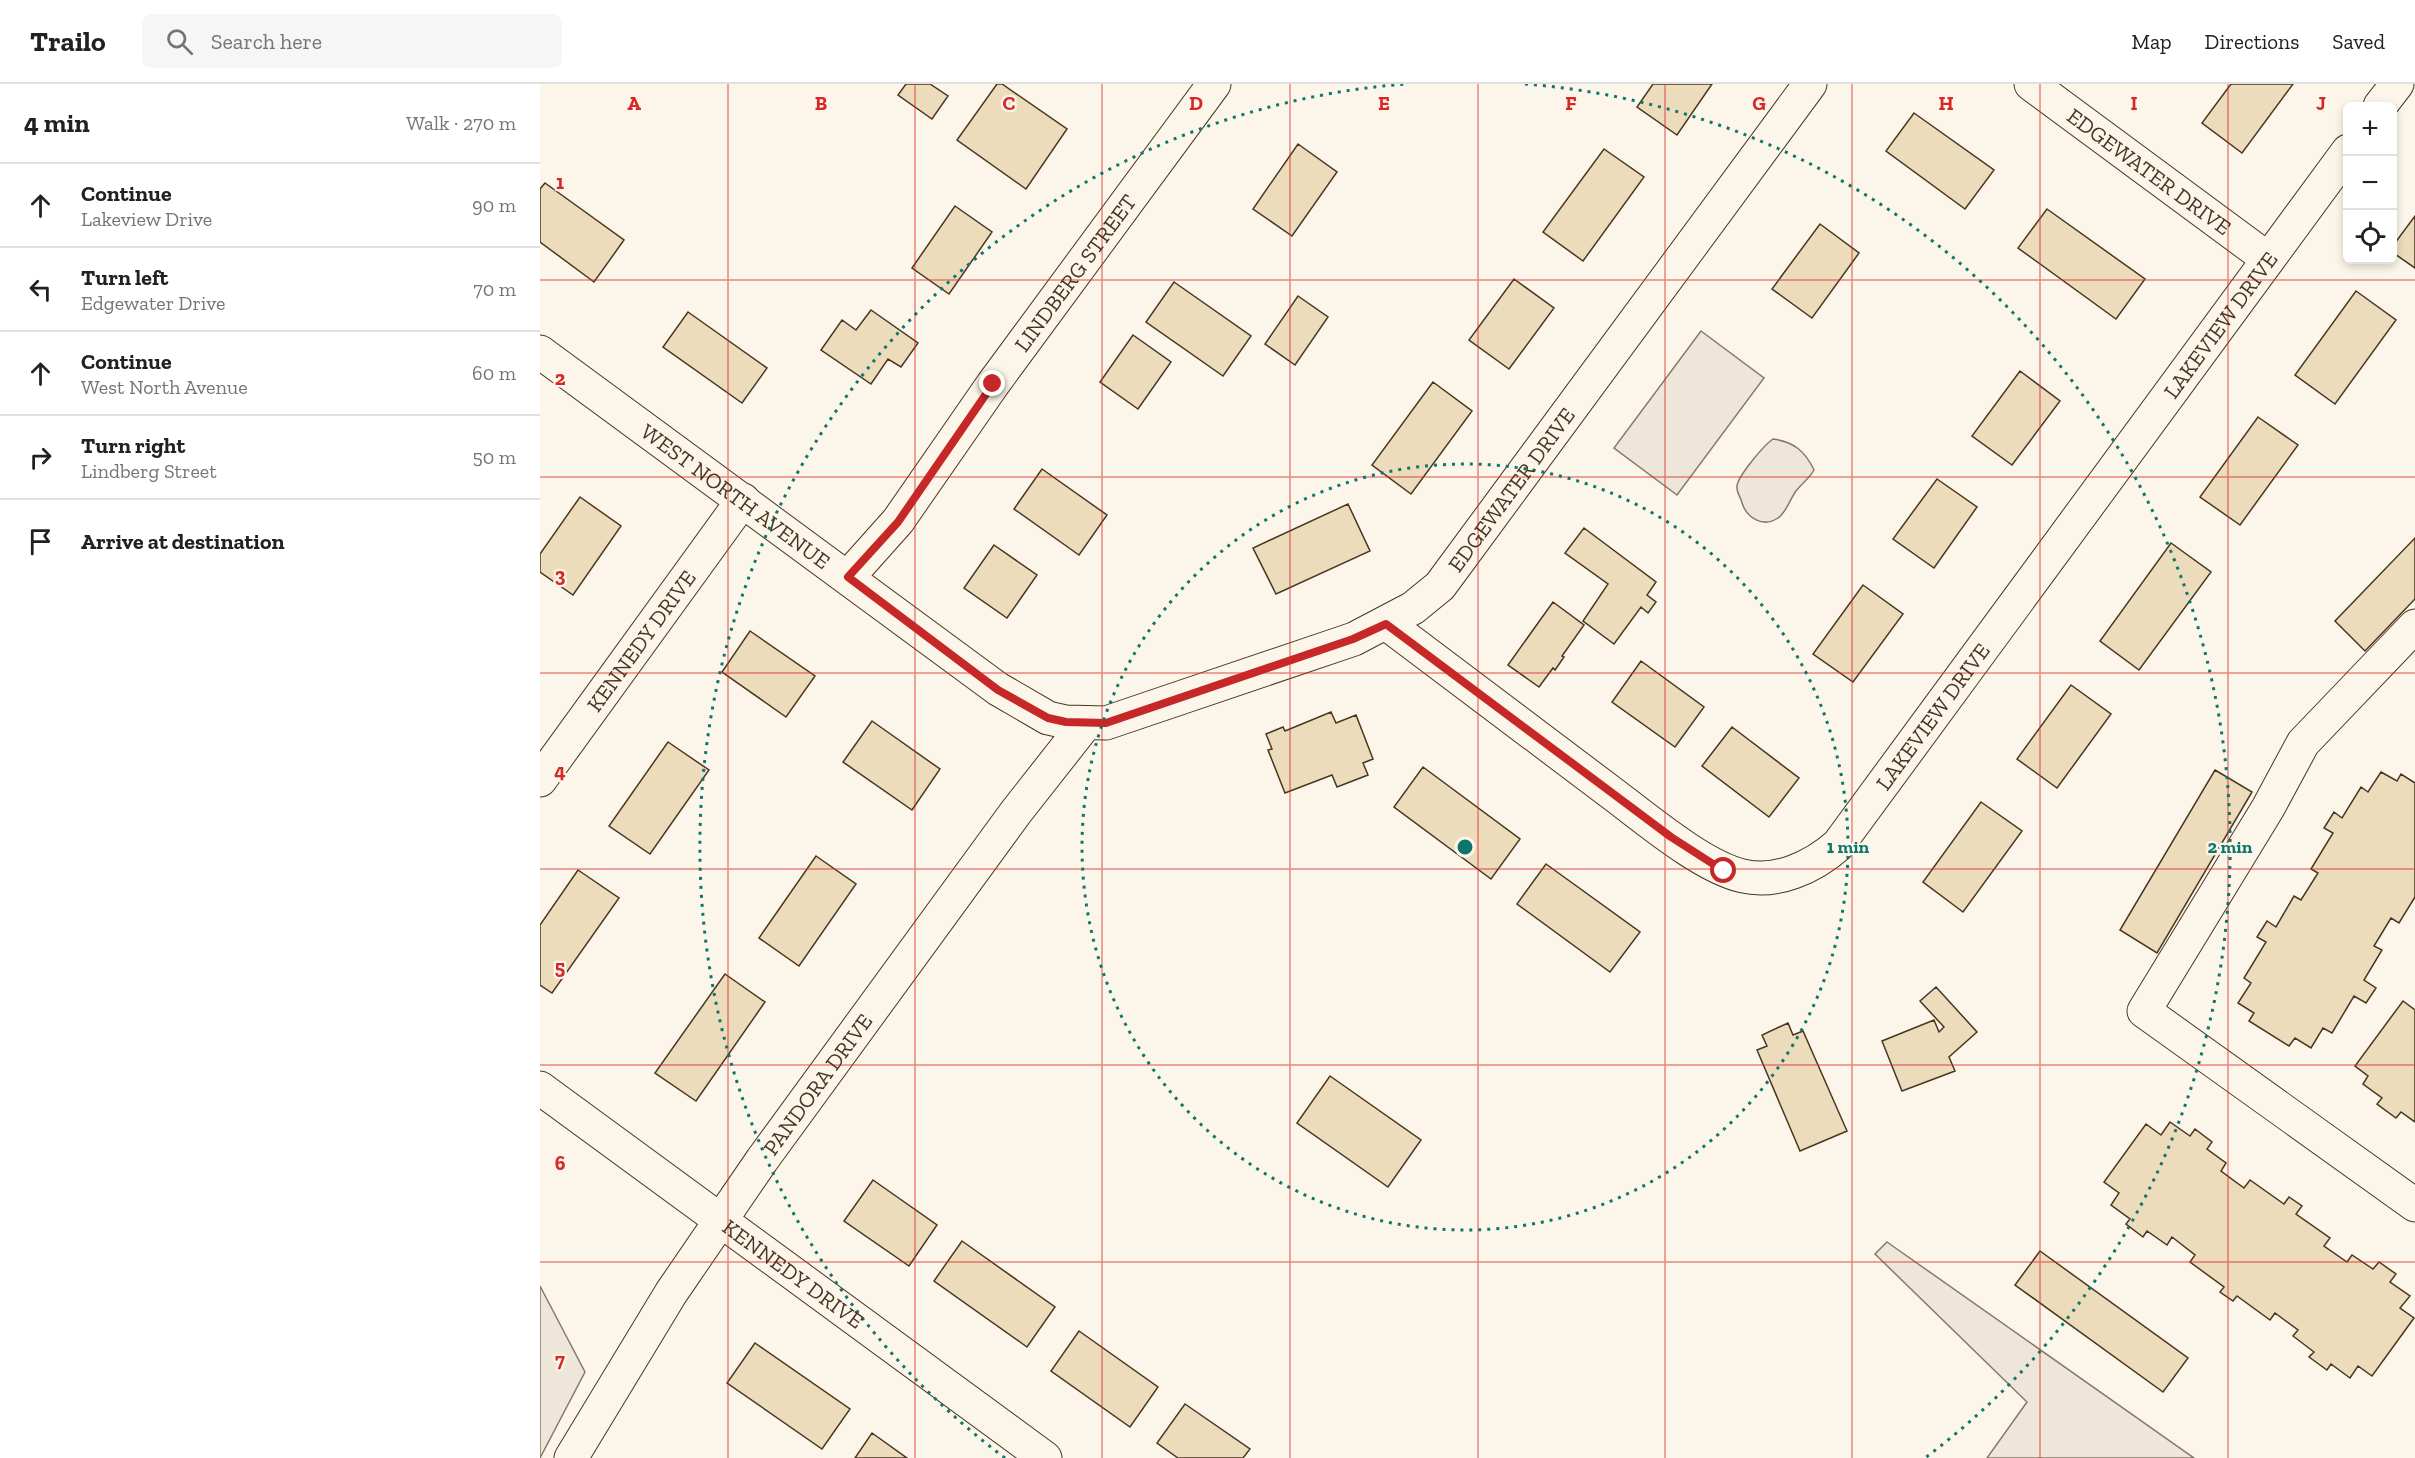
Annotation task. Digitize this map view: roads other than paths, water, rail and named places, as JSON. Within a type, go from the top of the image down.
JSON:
[{"type":"street","name":"LINDBERG STREET","points":[[848,577],[898,522],[993,384],[1214,84]]},
{"type":"street","name":"EDGEWATER DRIVE","points":[[1086,723],[1106,723],[1353,639],[1386,624],[1413,608],[1440,586],[1810,84]]},
{"type":"street","name":"EDGEWATER DRIVE","points":[[2031,84],[2268,259]]},
{"type":"street","points":[[2383,102],[2397,84]]},
{"type":"street","name":"LAKEVIEW DRIVE","points":[[1386,624],[1671,837],[1724,871],[1765,879],[1808,867],[1821,860],[1838,844],[2344,156]]},
{"type":"street","name":"WEST NORTH AVENUE","points":[[540,352],[848,577],[998,690],[1048,718],[1086,723]]},
{"type":"street","name":"KENNEDY DRIVE","points":[[540,780],[743,500]]},
{"type":"street","points":[[2415,626],[2303,743],[2268,808],[2144,1011],[2415,1205]]},
{"type":"street","name":"PANDORA DRIVE","points":[[571,1458],[670,1293],[762,1160],[1016,812],[1086,723]]},
{"type":"street","name":"KENNEDY DRIVE","points":[[540,1088],[1045,1458]]}]
